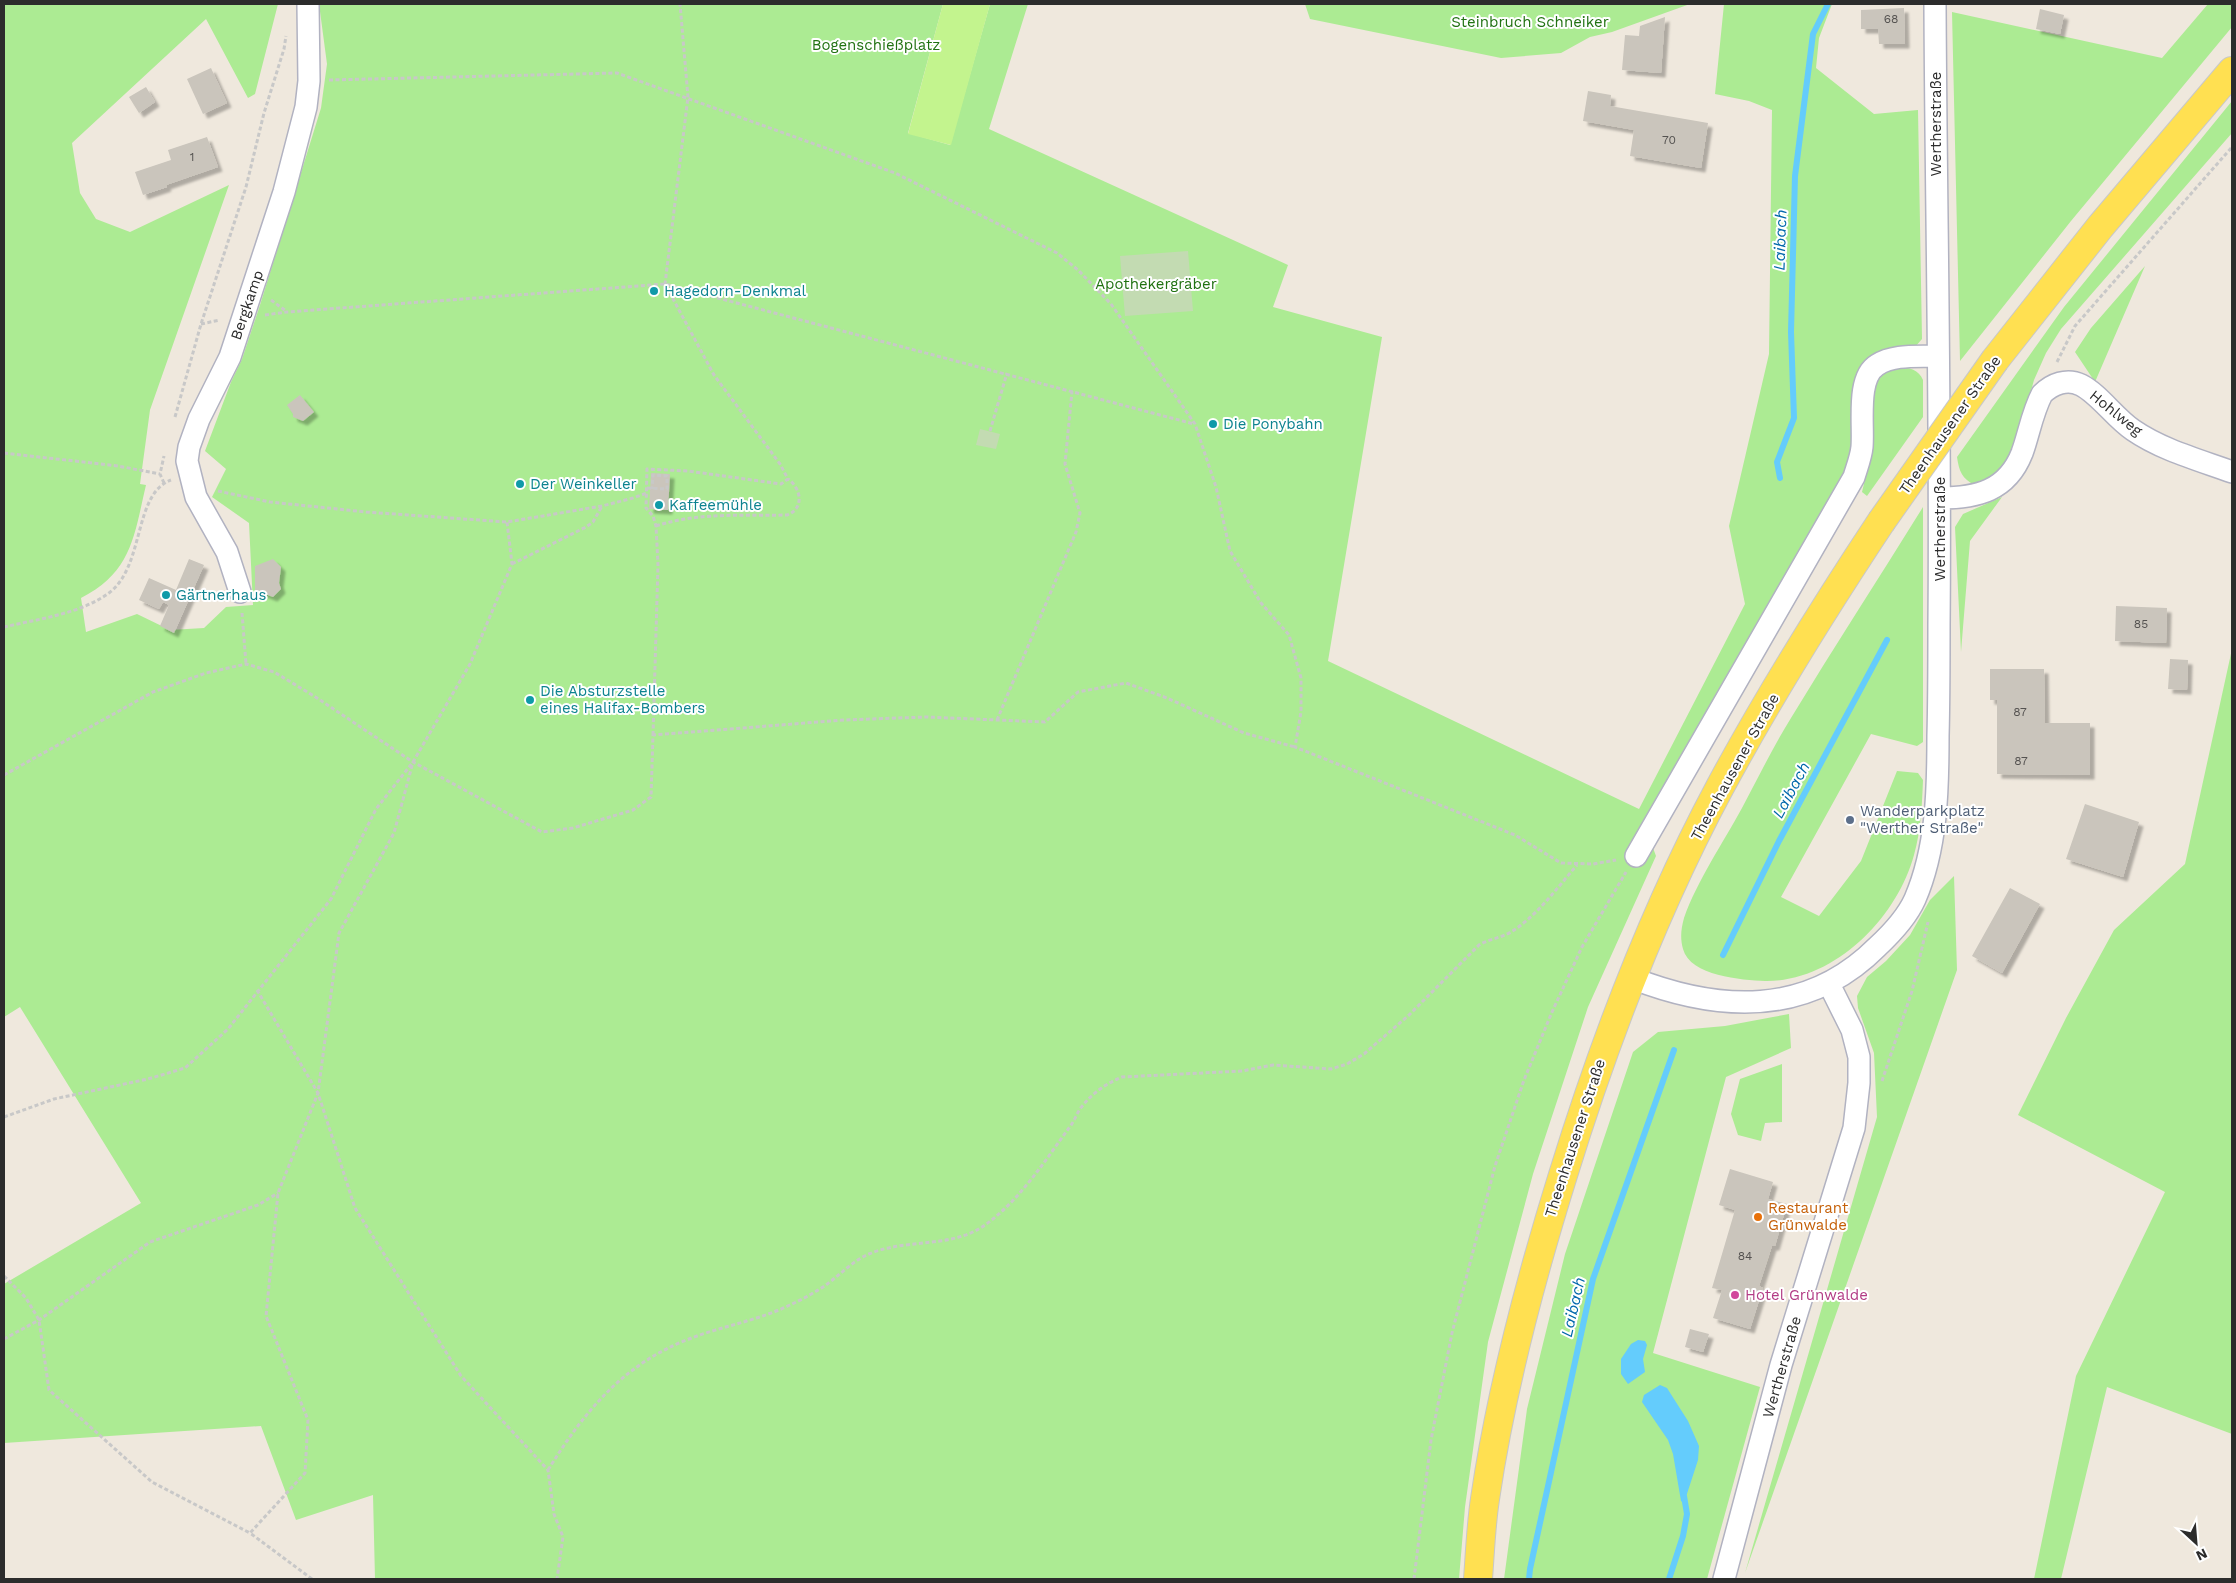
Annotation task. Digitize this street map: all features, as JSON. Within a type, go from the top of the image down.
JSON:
[{"type":"main road","name":"Theenhausener Straße","points":[[1478,1579],[1484,1501],[1507,1379],[1538,1254],[1592,1081],[1632,978],[1661,909],[1720,788],[1821,612],[1881,522],[1995,360],[2100,227],[2232,71]]},
{"type":"street","name":"Bergkamp","points":[[240,592],[227,552],[192,487],[187,461],[189,447],[199,419],[230,357],[284,192],[306,107],[309,81],[308,4]]},
{"type":"street","name":"Wertherstraße","points":[[1632,978],[1661,989],[1731,1002],[1764,1002],[1794,996],[1829,984],[1859,965],[1891,934],[1914,900],[1930,852],[1938,796],[1940,498],[1937,356],[1935,4]]},
{"type":"street","points":[[1636,856],[1854,477],[1862,450],[1863,392],[1868,372],[1878,364],[1890,359],[1937,356]]},
{"type":"street","name":"Hohlweg","points":[[2059,383],[2070,382],[2080,384],[2133,430],[2158,445],[2232,472]]},
{"type":"street","points":[[1940,498],[1975,496],[2002,482],[2014,469],[2022,454],[2042,394],[2049,387],[2059,383]]},
{"type":"street","name":"Wertherstraße","points":[[1724,1579],[1781,1365],[1854,1128],[1859,1083],[1858,1056],[1852,1030],[1829,984]]},
{"type":"path","points":[[656,526],[672,520],[705,516],[787,515],[797,509],[800,502],[792,482],[788,479],[780,464],[714,375],[665,284],[688,97],[683,59],[680,4]]},
{"type":"path","points":[[175,418],[201,324],[246,187],[264,113],[284,49],[286,31]]},
{"type":"path","points":[[309,81],[617,73],[895,173],[1057,253],[1078,270],[1111,304],[1195,424],[1216,487],[1230,551],[1261,603],[1290,635],[1301,678],[1301,712],[1296,747]]},
{"type":"path","points":[[2059,383],[2056,362],[2075,326],[2232,146]]},
{"type":"path","points":[[244,318],[287,312],[665,284],[1195,424]]},
{"type":"path","points":[[990,431],[1006,374]]},
{"type":"path","points":[[997,720],[1076,532],[1080,513],[1065,464],[1072,391]]},
{"type":"path","points":[[4,453],[118,466],[160,474]]},
{"type":"path","points":[[4,627],[65,612],[92,603],[109,593],[122,580],[139,537],[146,506],[154,492],[164,483],[160,474],[165,456]]},
{"type":"path","points":[[4,774],[153,692],[206,673],[246,664],[274,672],[314,696],[413,762],[542,832],[574,828],[633,810],[651,797],[658,565],[656,526],[646,508],[647,469],[688,471],[781,484],[788,479]]},
{"type":"path","points":[[192,487],[270,502],[366,512],[507,522],[602,506],[633,498],[652,488],[667,489],[668,476],[653,475],[652,488]]},
{"type":"path","points":[[512,564],[593,522],[602,506]]},
{"type":"path","points":[[4,1116],[54,1099],[148,1079],[185,1068],[228,1029],[331,899],[376,809],[413,762],[470,664],[512,564],[507,522]]},
{"type":"path","points":[[240,592],[246,664]]},
{"type":"path","points":[[653,735],[844,720],[926,717],[1045,722],[1078,692],[1126,683],[1167,698],[1244,733],[1296,747],[1515,835],[1561,863],[1578,865],[1636,856]]},
{"type":"path","points":[[250,1533],[305,1473],[308,1420],[266,1316],[278,1193],[318,1093],[339,933],[394,833],[413,762]]},
{"type":"path","points":[[1414,1579],[1432,1440],[1450,1343],[1470,1258],[1495,1166],[1524,1080],[1556,1004],[1582,947],[1636,856]]},
{"type":"path","points":[[548,1470],[573,1431],[600,1398],[628,1374],[662,1352],[690,1339],[756,1320],[789,1306],[822,1287],[869,1254],[889,1249],[956,1239],[969,1235],[984,1226],[1003,1211],[1026,1186],[1088,1099],[1111,1081],[1122,1077],[1223,1072],[1273,1065],[1331,1069],[1347,1064],[1364,1054],[1409,1015],[1479,945],[1487,940],[1509,933],[1520,926],[1578,865]]},
{"type":"path","points":[[1881,1085],[1912,991],[1929,916]]},
{"type":"path","points":[[257,990],[318,1093],[356,1208],[461,1376],[548,1470],[554,1514],[563,1537],[557,1579]]},
{"type":"path","points":[[4,1339],[39,1320],[150,1242],[258,1205],[278,1193]]},
{"type":"path","points":[[4,1276],[26,1298],[39,1320],[49,1390],[152,1482],[250,1533],[312,1579]]},
{"type":"green space","name":"Bogenschießplatz","points":[[4,4],[278,4],[255,94],[248,98],[206,19],[72,143],[80,193],[96,219],[130,232],[229,185],[150,410],[140,484],[146,485],[134,536],[121,564],[111,577],[98,588],[81,598],[86,632],[137,614],[170,630],[204,628],[226,607],[253,605],[249,523],[212,497],[226,469],[205,451],[231,382],[242,359],[321,108],[327,64],[319,4],[943,4],[908,133],[950,145],[990,4],[1028,4],[989,129],[1288,265],[1273,307],[1382,337],[1328,661],[1639,809],[1745,604],[1729,526],[1769,354],[1772,110],[1749,101],[1715,94],[1724,4],[1832,4],[1819,38],[1816,68],[1874,114],[1918,110],[1922,339],[1915,347],[1886,353],[1852,445],[1842,482],[1643,821],[1656,856],[1588,1007],[1533,1174],[1488,1342],[1465,1507],[1459,1579],[375,1579],[373,1495],[296,1520],[261,1426],[4,1443],[4,1284],[141,1203],[20,1007],[4,1017]]},
{"type":"green space","points":[[943,4],[990,4],[951,145],[908,134]]},
{"type":"green space","name":"Steinbruch Schneiker","points":[[1305,4],[1690,4],[1612,32],[1590,37],[1561,53],[1501,58],[1310,19]]},
{"type":"green space","points":[[2208,4],[2232,4],[2232,27],[2071,221],[1960,361],[1952,12],[2162,58]]},
{"type":"green space","points":[[2232,101],[2232,133],[2061,329],[2046,353],[2034,380],[2015,449],[1999,476],[1975,485],[1971,483],[1962,474],[1957,457],[2064,307]]},
{"type":"green space","name":"Apothekergräber","points":[[1188,251],[1193,311],[1125,316],[1120,256]]},
{"type":"green space","points":[[2145,266],[2095,382],[2075,352],[2091,328]]},
{"type":"green space","points":[[1899,367],[1913,370],[1923,380],[1923,417],[1867,496],[1862,492],[1869,463],[1871,392],[1880,374]]},
{"type":"green space","points":[[980,429],[1000,434],[996,449],[976,445]]},
{"type":"green space","points":[[2002,497],[1970,541],[1961,652],[1955,527],[1963,514]]},
{"type":"green space","points":[[1923,507],[1923,742],[1917,746],[1871,734],[1781,897],[1819,916],[1861,861],[1897,771],[1918,773],[1923,780],[1918,836],[1906,879],[1878,923],[1859,942],[1838,958],[1815,971],[1791,978],[1765,981],[1731,978],[1706,971],[1688,958],[1683,949],[1681,941],[1682,930],[1689,904],[1784,729]]},
{"type":"green space","points":[[2232,649],[2232,1434],[2107,1387],[2061,1579],[2034,1579],[2076,1376],[2165,1192],[2018,1115],[2066,1018],[2114,930],[2185,864]]},
{"type":"green space","points":[[1954,876],[1957,970],[1745,1573],[1877,1117],[1874,1053],[1858,1008],[1857,996],[1867,977],[1886,961],[1910,935],[1930,900]]},
{"type":"green space","points":[[1789,1014],[1791,1048],[1726,1077],[1653,1353],[1760,1387],[1707,1579],[1504,1579],[1527,1409],[1565,1254],[1633,1052],[1658,1032],[1725,1026]]},
{"type":"green space","points":[[1782,1064],[1782,1122],[1765,1123],[1761,1141],[1738,1135],[1731,1114],[1740,1079]]},
{"type":"water","points":[[1638,1340],[1645,1341],[1647,1345],[1643,1359],[1645,1372],[1628,1384],[1621,1374],[1621,1359],[1631,1344]]},
{"type":"water","points":[[1660,1385],[1667,1388],[1688,1421],[1699,1446],[1698,1460],[1684,1503],[1681,1501],[1673,1454],[1668,1440],[1642,1402],[1644,1395]]},
{"type":"building","points":[[1904,8],[1905,44],[1879,44],[1878,29],[1861,29],[1861,10]]},
{"type":"building","points":[[2040,9],[2064,15],[2060,34],[2036,29]]},
{"type":"building","points":[[1665,17],[1661,73],[1622,70],[1625,35],[1639,36],[1640,26]]},
{"type":"building","points":[[211,68],[227,103],[203,114],[187,79]]},
{"type":"building","points":[[146,87],[155,102],[139,113],[129,97]]},
{"type":"building","points":[[1588,91],[1611,95],[1610,106],[1708,123],[1701,168],[1630,156],[1634,130],[1583,121]]},
{"type":"building","points":[[207,137],[218,167],[143,195],[135,172],[171,160],[168,150]]},
{"type":"building","points":[[300,395],[314,412],[303,421],[293,417],[287,405]]},
{"type":"building","points":[[651,473],[670,474],[668,510],[649,509]]},
{"type":"building","name":"Gärtnerhaus","points":[[189,559],[204,565],[174,633],[160,626],[169,605],[163,602],[159,609],[139,600],[149,578],[176,590]]},
{"type":"building","points":[[273,559],[281,567],[279,583],[281,589],[273,597],[255,590],[255,566]]},
{"type":"building","points":[[2116,606],[2167,608],[2166,643],[2115,641]]},
{"type":"building","points":[[2170,659],[2188,660],[2187,690],[2168,689]]},
{"type":"building","points":[[1990,669],[2044,669],[2045,723],[2090,723],[2090,775],[1997,774],[1997,700],[1990,700]]},
{"type":"building","points":[[2085,804],[2139,822],[2123,877],[2066,859]]},
{"type":"building","points":[[2010,888],[2040,904],[2002,973],[1972,956]]},
{"type":"building","points":[[1730,1169],[1773,1182],[1768,1199],[1787,1204],[1775,1246],[1772,1246],[1759,1286],[1763,1288],[1750,1329],[1713,1318],[1722,1290],[1712,1288],[1735,1210],[1719,1205]]},
{"type":"building","points":[[1690,1329],[1709,1334],[1703,1352],[1685,1347]]},
{"type":"waterway","name":"Laibach","points":[[1780,478],[1777,462],[1794,418],[1791,332],[1795,176],[1813,34],[1828,4]]},
{"type":"waterway","name":"Laibach","points":[[1723,955],[1779,841],[1887,640]]},
{"type":"waterway","name":"Laibach","points":[[1529,1579],[1593,1279],[1674,1050]]},
{"type":"waterway","points":[[1669,1579],[1683,1536],[1687,1514],[1684,1496]]},
{"type":"place","name":"Hagedorn-Denkmal","points":[[654,291]]},
{"type":"place","name":"Die Ponybahn","points":[[1213,424]]},
{"type":"place","name":"Der Weinkeller","points":[[520,484]]},
{"type":"place","name":"Kaffeemühle","points":[[659,505]]},
{"type":"place","name":"Gärtnerhaus","points":[[166,595]]},
{"type":"place","name":"Die Absturzstelle eines Halifax-Bombers","points":[[530,700]]},
{"type":"place","name":"Wanderparkplatz \"Werther Straße\"","points":[[1850,820]]},
{"type":"place","name":"Restaurant Grünwalde","points":[[1758,1217]]},
{"type":"place","name":"Hotel Grünwalde","points":[[1735,1295]]}]
